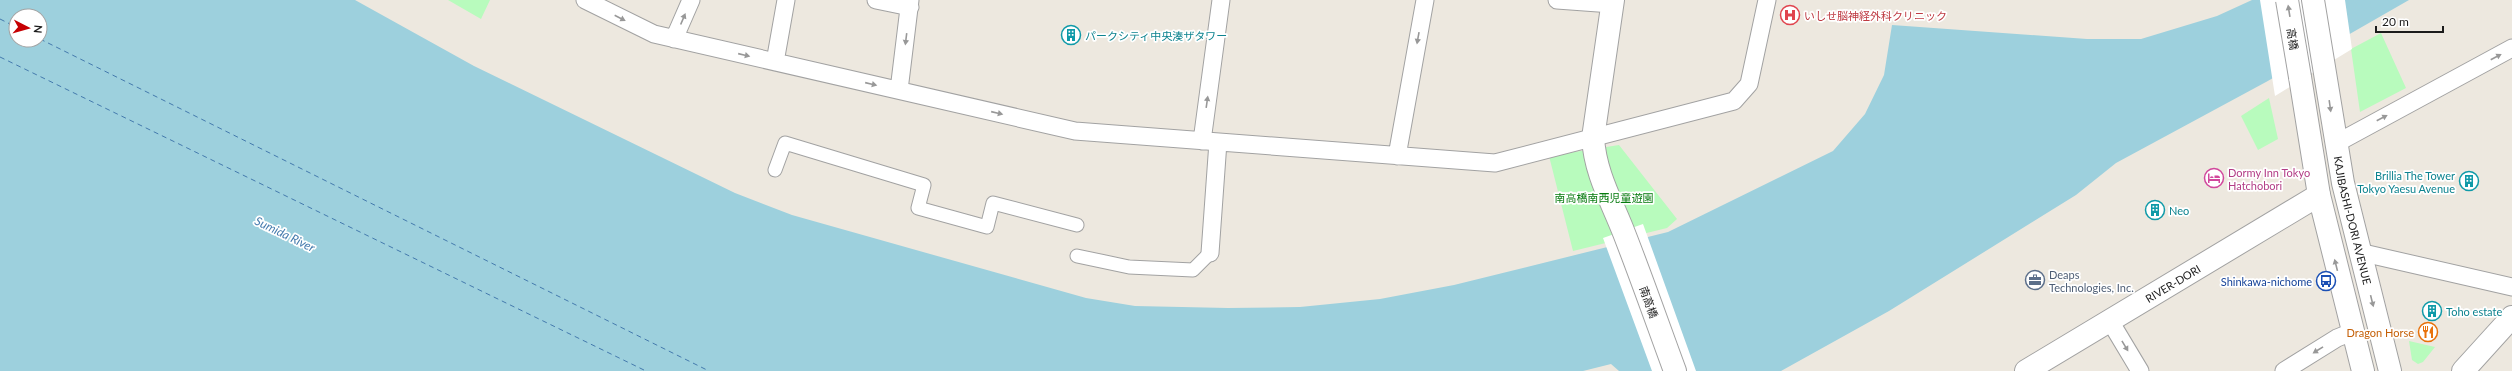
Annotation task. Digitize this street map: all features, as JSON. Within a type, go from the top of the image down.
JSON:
[{"type":"street","points":[[586,0],[654,34],[1075,131],[1495,163],[1734,101],[1749,84],[1767,0]]},
{"type":"street","points":[[674,39],[691,0]]},
{"type":"street","points":[[775,62],[786,0]]},
{"type":"street","points":[[876,0],[910,4],[899,90]]},
{"type":"street","points":[[1078,256],[1129,267],[1193,270],[1210,253],[1210,142],[1222,0]]},
{"type":"street","points":[[1397,156],[1425,0]]},
{"type":"street","points":[[1556,0],[1613,2]]},
{"type":"street","name":"高橋","points":[[2287,0],[2319,195]]},
{"type":"street","name":"KAJIBASHI-DORI AVENUE","points":[[2313,0],[2335,144],[2359,252],[2390,371]]},
{"type":"street","name":"南高橋","points":[[1613,2],[1593,138],[1596,167],[1624,233],[1675,371]]},
{"type":"street","points":[[2335,144],[2512,48]]},
{"type":"street","points":[[775,170],[785,143],[924,185],[918,208],[987,228],[993,203],[1077,225]]},
{"type":"street","points":[[2319,195],[2352,332],[2363,371]]},
{"type":"street","name":"RIVER-DORI","points":[[2026,371],[2319,195]]},
{"type":"street","points":[[2359,252],[2512,287]]},
{"type":"street","points":[[2463,371],[2512,317]]},
{"type":"street","points":[[2110,321],[2140,371]]},
{"type":"street","points":[[2284,371],[2336,338],[2352,332]]},
{"type":"green space","points":[[448,0],[490,0],[481,19]]},
{"type":"green space","points":[[2381,33],[2406,88],[2360,112],[2351,49]]},
{"type":"green space","points":[[2269,98],[2278,139],[2258,150],[2241,116]]},
{"type":"green space","name":"南高橋南西児童遊園","points":[[1619,145],[1677,219],[1667,228],[1573,251],[1549,156]]},
{"type":"green space","points":[[2409,341],[2435,347],[2423,362],[2418,364],[2412,360]]},
{"type":"water","name":"Sumida River","points":[[0,0],[355,0],[474,66],[735,193],[792,215],[1086,298],[1135,306],[1228,308],[1300,307],[1380,299],[1454,285],[1668,232],[1833,151],[1865,114],[1884,75],[1892,25],[2087,39],[2141,39],[2217,16],[2252,0],[2409,0],[2266,82],[2116,163],[2076,195],[1889,311],[1781,371],[1619,371],[1611,364],[1583,371],[0,371]]},
{"type":"pier","points":[[2260,0],[2345,0],[2352,49],[2275,96]]},
{"type":"pier","points":[[1643,224],[1696,371],[1652,371],[1603,238]]},
{"type":"ferry route","points":[[0,19],[8,23]]},
{"type":"ferry route","points":[[48,43],[709,371]]},
{"type":"ferry route","points":[[0,57],[646,371]]},
{"type":"place","name":"いしせ脳神経外科クリニック","points":[[1790,15]]},
{"type":"place","name":"パークシティ中央湊ザタワー","points":[[1071,35]]},
{"type":"place","name":"Dormy Inn Tokyo Hatchobori","points":[[2214,178]]},
{"type":"place","name":"Brillia The Tower Tokyo Yaesu Avenue","points":[[2469,181]]},
{"type":"place","name":"Neo","points":[[2155,210]]},
{"type":"place","name":"Deaps Technologies, Inc.","points":[[2035,280]]},
{"type":"place","name":"Shinkawa-nichome","points":[[2326,281]]},
{"type":"place","name":"Toho estate","points":[[2432,311]]},
{"type":"place","name":"Dragon Horse","points":[[2428,332]]}]
